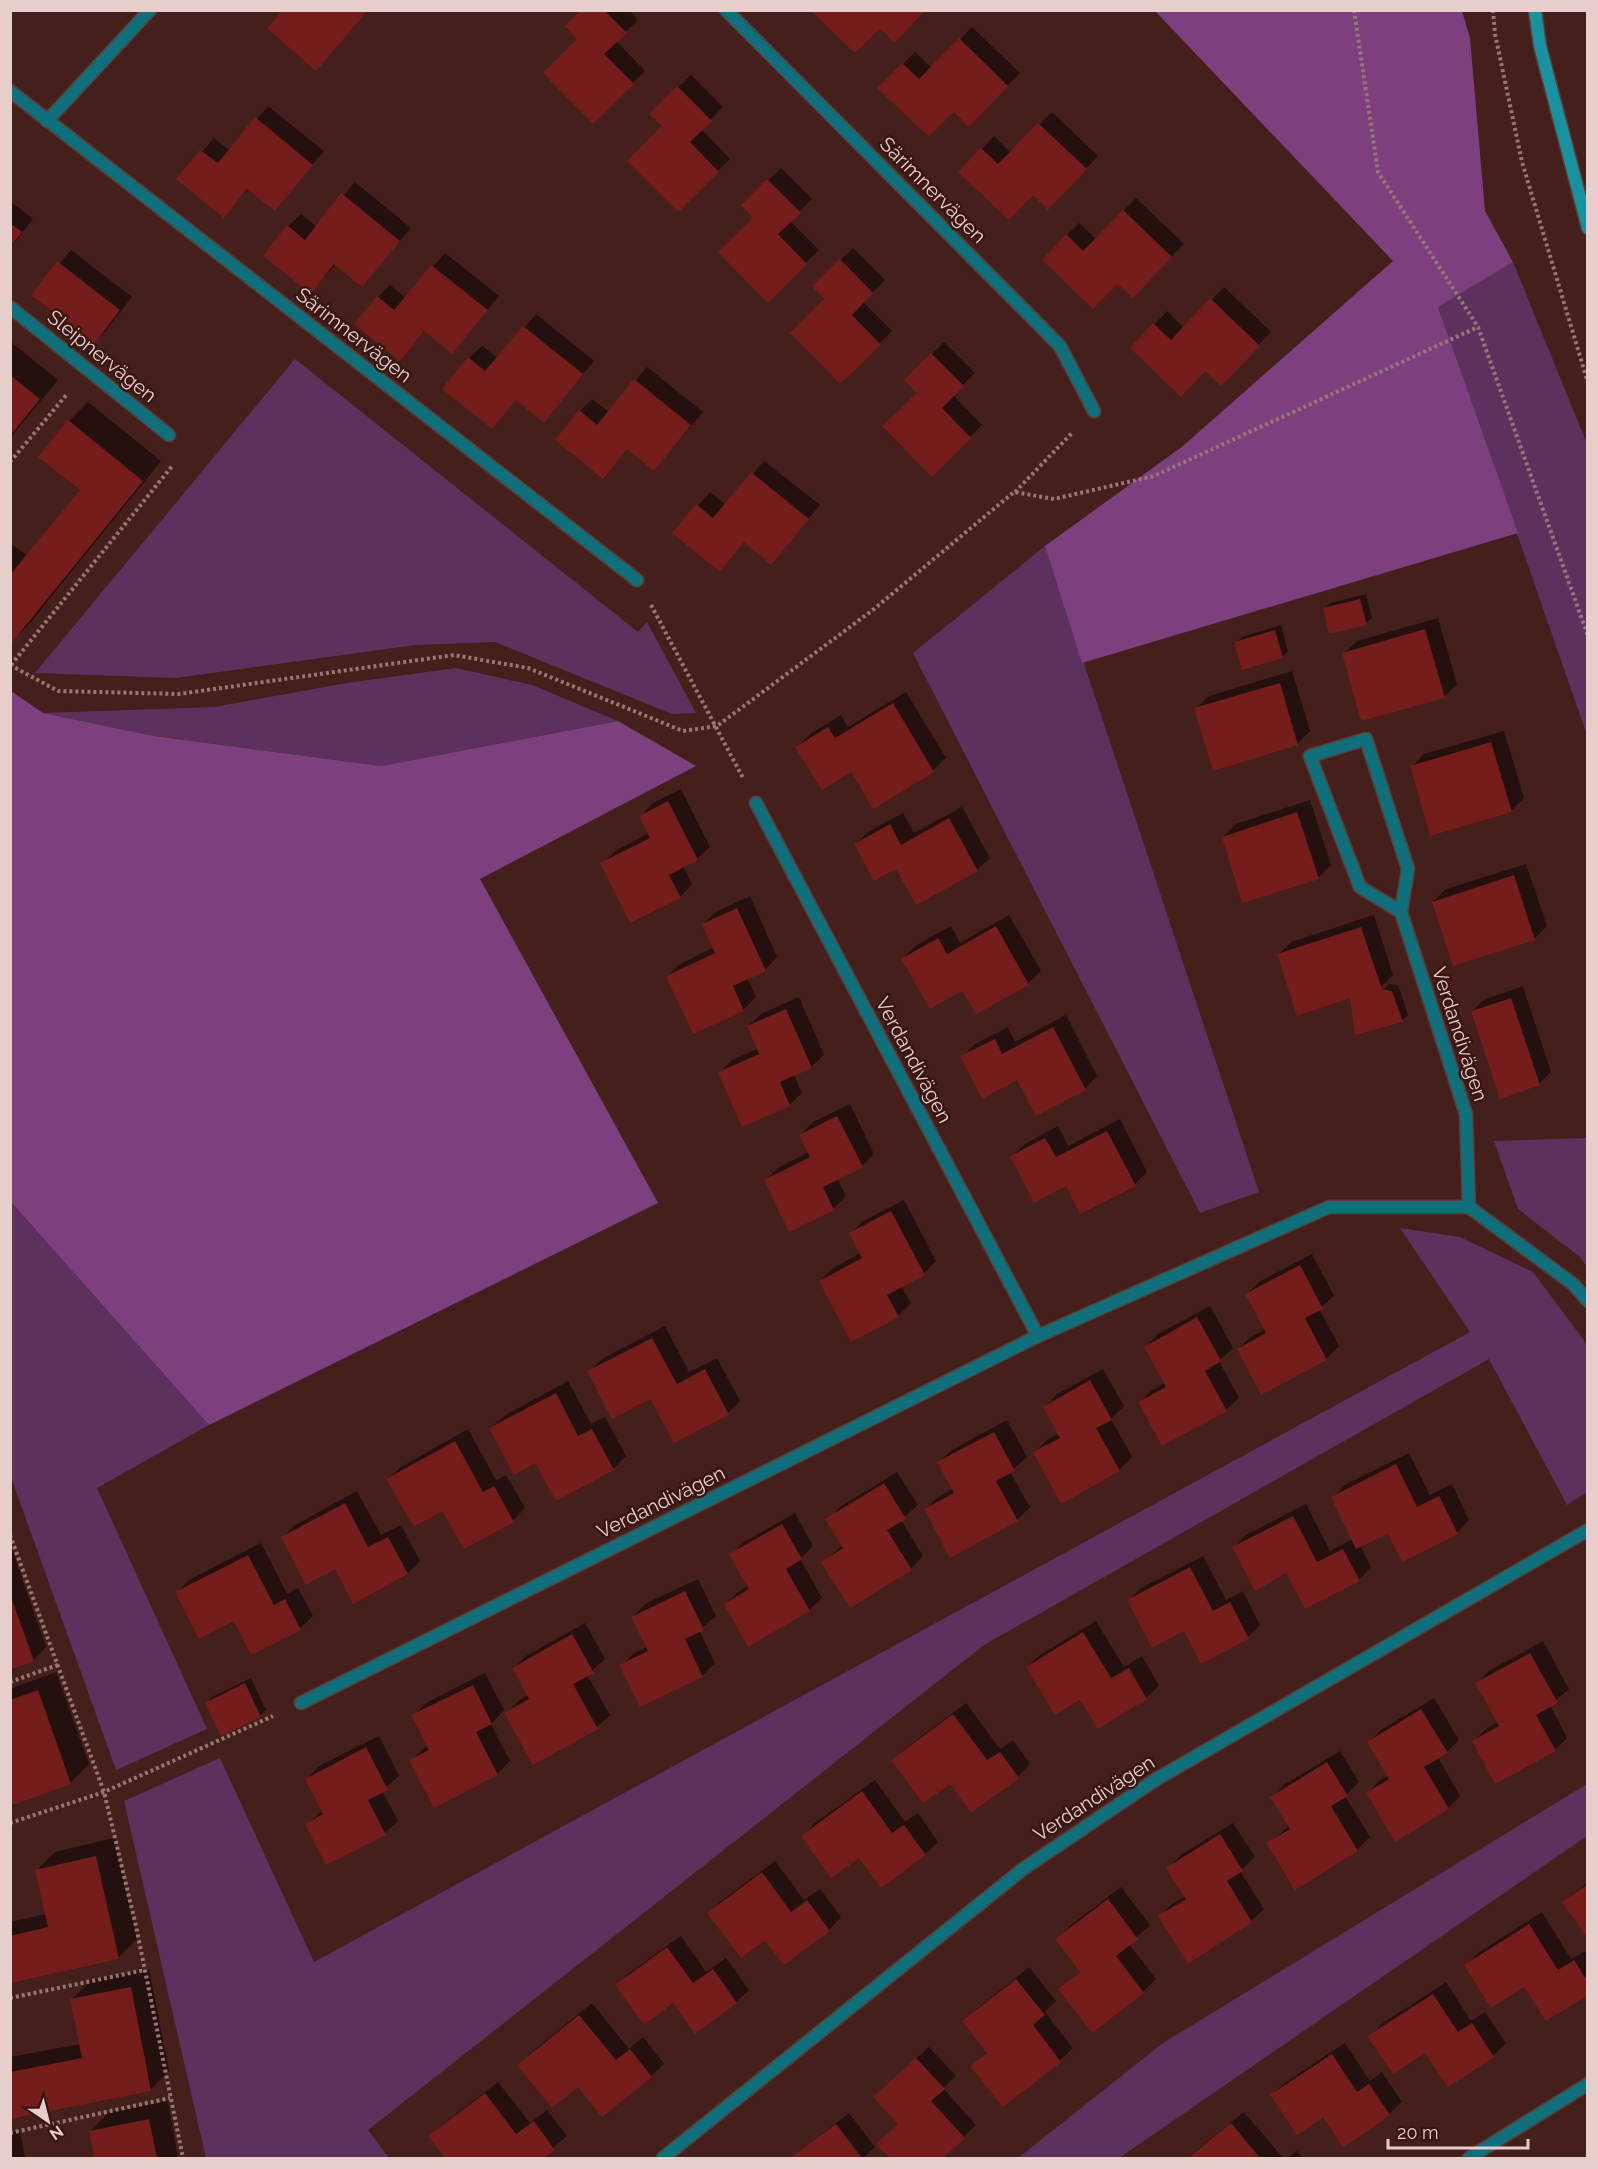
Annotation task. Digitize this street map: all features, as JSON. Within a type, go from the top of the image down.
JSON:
[{"type":"main road","points":[[1535,10],[1540,46],[1587,228]]},
{"type":"street","points":[[47,121],[150,10]]},
{"type":"street","name":"Särimnervägen","points":[[726,10],[1060,346],[1094,411]]},
{"type":"street","name":"Särimnervägen","points":[[10,91],[637,580]]},
{"type":"street","name":"Sleipnervägen","points":[[10,307],[169,435]]},
{"type":"street","name":"Verdandivägen","points":[[301,1703],[1038,1336],[1329,1207],[1469,1207],[1466,1114],[1401,912],[1408,869],[1366,739],[1310,756],[1360,887],[1401,912]]},
{"type":"street","name":"Verdandivägen","points":[[756,803],[1038,1336]]},
{"type":"street","points":[[1469,1207],[1573,1284],[1587,1301]]},
{"type":"street","name":"Verdandivägen","points":[[663,2158],[1023,1869],[1155,1780],[1587,1530]]},
{"type":"street","points":[[1468,2158],[1587,2084]]},
{"type":"path","points":[[1354,10],[1378,172],[1478,327],[1587,636]]},
{"type":"path","points":[[1493,10],[1495,34],[1522,162],[1587,382]]},
{"type":"path","points":[[1014,492],[1054,499],[1154,476],[1478,327]]},
{"type":"path","points":[[10,462],[87,369]]},
{"type":"path","points":[[169,435],[174,464],[11,665],[58,691],[179,694],[454,655],[528,668],[683,731],[717,726],[874,609],[1014,492],[1094,411]]},
{"type":"path","points":[[637,580],[717,726],[756,803]]},
{"type":"path","points":[[10,1534],[104,1792],[145,1970],[183,2158]]},
{"type":"path","points":[[10,1682],[58,1665]]},
{"type":"path","points":[[10,1823],[104,1792],[301,1703]]},
{"type":"path","points":[[10,1998],[145,1970]]},
{"type":"path","points":[[10,2133],[170,2098]]},
{"type":"shaded area","points":[[1155,11],[1462,11],[1470,38],[1485,211],[1513,262],[1438,307],[1518,533],[1082,663],[1045,546],[1183,446],[1393,261]]},
{"type":"shaded area","points":[[1513,262],[1587,444],[1587,735],[1438,307]]},
{"type":"shaded area","points":[[295,359],[638,632],[647,622],[696,713],[672,714],[495,642],[415,645],[176,678],[35,673]]},
{"type":"shaded area","points":[[1045,546],[1259,1192],[1200,1213],[913,653]]},
{"type":"shaded area","points":[[456,668],[532,685],[618,721],[381,766],[154,736],[43,713],[214,707],[347,683]]},
{"type":"shaded area","points":[[11,691],[43,713],[154,736],[381,766],[618,721],[696,766],[480,879],[658,1203],[209,1425],[11,1202]]},
{"type":"shaded area","points":[[1588,1138],[1587,1267],[1580,1257],[1518,1209],[1494,1141]]},
{"type":"shaded area","points":[[11,1202],[209,1425],[97,1488],[207,1729],[116,1770],[11,1477]]},
{"type":"shaded area","points":[[1400,1228],[1460,1237],[1533,1272],[1583,1339],[1588,1348],[1587,1492],[1567,1505],[1489,1359],[984,1645],[368,2130],[389,2158],[206,2158],[124,1801],[220,1758],[314,1962],[1470,1332]]},
{"type":"shaded area","points":[[1587,1784],[1587,1836],[1119,2158],[1018,2158],[1163,2043]]},
{"type":"building","points":[[283,10],[368,10],[316,71],[267,28]]},
{"type":"building","points":[[580,10],[604,10],[627,33],[604,54],[634,84],[593,124],[543,73],[577,39],[565,26]]},
{"type":"building","points":[[810,10],[926,10],[894,43],[880,28],[855,53]]},
{"type":"building","points":[[959,38],[1008,86],[969,127],[954,112],[929,137],[877,88],[902,63],[919,79]]},
{"type":"building","points":[[677,86],[712,121],[690,142],[719,172],[678,212],[627,161],[662,126],[649,114]]},
{"type":"building","points":[[255,117],[313,165],[275,211],[247,189],[224,218],[176,179],[200,150],[218,163]]},
{"type":"building","points":[[1038,123],[1087,169],[1048,210],[1033,195],[1009,220],[958,172],[981,148],[998,164]]},
{"type":"building","points":[[767,179],[801,213],[778,234],[807,264],[768,303],[718,252],[753,218],[741,205]]},
{"type":"building","points":[[341,193],[400,241],[362,287],[334,264],[311,294],[263,256],[287,225],[305,240]]},
{"type":"building","points":[[1123,210],[1172,257],[1133,298],[1118,284],[1093,309],[1042,260],[1066,234],[1083,251]]},
{"type":"building","points":[[10,223],[22,232],[10,247]]},
{"type":"building","points":[[840,259],[873,293],[852,315],[881,345],[840,384],[790,333],[824,299],[812,286]]},
{"type":"building","points":[[57,261],[120,310],[94,344],[31,295]]},
{"type":"building","points":[[431,265],[488,310],[452,354],[424,331],[400,361],[354,324],[377,296],[394,310]]},
{"type":"building","points":[[1210,298],[1260,346],[1221,386],[1205,371],[1181,397],[1130,348],[1153,323],[1171,340]]},
{"type":"building","points":[[523,326],[583,374],[544,423],[516,400],[492,429],[442,389],[468,357],[485,371]]},
{"type":"building","points":[[931,353],[964,386],[942,408],[971,438],[932,477],[882,426],[917,393],[904,380]]},
{"type":"building","points":[[10,375],[40,399],[10,436]]},
{"type":"building","points":[[634,379],[691,425],[654,471],[627,449],[603,479],[555,440],[579,410],[597,425]]},
{"type":"building","points":[[68,420],[143,481],[10,645],[10,575],[80,490],[38,457]]},
{"type":"building","points":[[751,472],[809,519],[771,565],[744,542],[720,572],[672,533],[696,504],[713,518]]},
{"type":"building","points":[[1360,599],[1367,625],[1329,634],[1323,608]]},
{"type":"building","points":[[1425,629],[1445,698],[1361,721],[1342,653]]},
{"type":"building","points":[[1275,630],[1283,658],[1242,670],[1234,642]]},
{"type":"building","points":[[1280,683],[1298,745],[1213,771],[1194,708]]},
{"type":"building","points":[[893,703],[934,772],[873,809],[851,772],[822,790],[795,747],[828,727],[835,738]]},
{"type":"building","points":[[1491,742],[1512,812],[1430,836],[1410,766]]},
{"type":"building","points":[[668,801],[698,860],[669,875],[681,898],[630,923],[600,863],[650,838],[639,816]]},
{"type":"building","points":[[1297,812],[1319,879],[1242,903],[1222,837]]},
{"type":"building","points":[[949,818],[978,871],[916,905],[896,869],[874,881],[854,844],[890,824],[901,845]]},
{"type":"building","points":[[1514,875],[1535,940],[1453,966],[1432,902]]},
{"type":"building","points":[[737,908],[766,971],[733,986],[744,1011],[693,1034],[666,976],[715,953],[702,924]]},
{"type":"building","points":[[996,926],[1029,985],[976,1014],[962,991],[930,1009],[901,959],[938,938],[947,954]]},
{"type":"building","points":[[1361,927],[1382,989],[1392,991],[1403,1022],[1355,1035],[1350,998],[1297,1016],[1277,954]]},
{"type":"building","points":[[1511,998],[1540,1085],[1500,1099],[1471,1011]]},
{"type":"building","points":[[786,1009],[812,1068],[780,1082],[790,1106],[742,1127],[718,1072],[759,1054],[747,1026]]},
{"type":"building","points":[[1053,1027],[1086,1090],[1036,1116],[1017,1080],[982,1099],[960,1056],[995,1039],[1002,1054]]},
{"type":"building","points":[[837,1116],[863,1167],[823,1187],[834,1210],[789,1232],[764,1180],[810,1157],[799,1135]]},
{"type":"building","points":[[1107,1131],[1136,1186],[1080,1214],[1066,1186],[1034,1203],[1010,1156],[1045,1138],[1056,1157]]},
{"type":"building","points":[[891,1211],[925,1275],[887,1295],[899,1317],[851,1342],[819,1281],[862,1258],[849,1233]]},
{"type":"building","points":[[1300,1265],[1323,1309],[1305,1318],[1327,1360],[1261,1395],[1237,1349],[1266,1333],[1245,1294]]},
{"type":"building","points":[[1197,1317],[1221,1361],[1205,1371],[1227,1411],[1162,1446],[1138,1402],[1166,1387],[1144,1347]]},
{"type":"building","points":[[652,1338],[677,1384],[705,1369],[729,1415],[674,1443],[650,1399],[612,1419],[587,1371]]},
{"type":"building","points":[[1090,1380],[1112,1420],[1096,1428],[1120,1471],[1061,1504],[1033,1452],[1060,1438],[1043,1407]]},
{"type":"building","points":[[556,1393],[578,1436],[592,1429],[614,1470],[556,1501],[535,1463],[514,1475],[489,1428]]},
{"type":"building","points":[[994,1432],[1015,1471],[996,1481],[1018,1521],[950,1558],[924,1509],[954,1493],[937,1462]]},
{"type":"building","points":[[455,1441],[483,1492],[494,1486],[514,1522],[464,1549],[442,1511],[414,1527],[386,1479]]},
{"type":"building","points":[[1396,1464],[1417,1507],[1439,1496],[1458,1534],[1402,1562],[1388,1534],[1356,1549],[1331,1497]]},
{"type":"building","points":[[884,1483],[906,1519],[887,1530],[912,1570],[850,1608],[821,1562],[843,1548],[825,1519]]},
{"type":"building","points":[[345,1503],[368,1547],[388,1537],[408,1574],[353,1604],[335,1569],[306,1585],[281,1537]]},
{"type":"building","points":[[1293,1516],[1317,1562],[1343,1549],[1360,1581],[1305,1609],[1286,1573],[1255,1591],[1232,1547]]},
{"type":"building","points":[[782,1524],[802,1559],[786,1569],[810,1611],[748,1647],[724,1604],[749,1589],[729,1554]]},
{"type":"building","points":[[248,1555],[274,1605],[285,1599],[301,1630],[251,1655],[234,1621],[199,1639],[175,1592]]},
{"type":"building","points":[[1190,1567],[1213,1611],[1230,1602],[1249,1639],[1201,1664],[1184,1631],[1152,1648],[1127,1600]]},
{"type":"building","points":[[685,1591],[704,1630],[685,1639],[703,1677],[640,1707],[619,1665],[648,1651],[631,1617]]},
{"type":"building","points":[[10,1594],[34,1661],[10,1670]]},
{"type":"building","points":[[1083,1632],[1111,1678],[1129,1668],[1147,1699],[1098,1729],[1080,1700],[1055,1715],[1026,1667]]},
{"type":"building","points":[[572,1634],[594,1673],[573,1684],[598,1729],[533,1765],[504,1713],[529,1699],[512,1668]]},
{"type":"building","points":[[1530,1653],[1558,1703],[1536,1715],[1556,1751],[1495,1784],[1472,1741],[1499,1726],[1475,1683]]},
{"type":"building","points":[[245,1683],[261,1717],[221,1736],[205,1703]]},
{"type":"building","points":[[473,1685],[492,1724],[476,1732],[498,1775],[434,1808],[409,1760],[429,1750],[411,1715]]},
{"type":"building","points":[[38,1690],[71,1784],[10,1806],[10,1700]]},
{"type":"building","points":[[1421,1709],[1448,1753],[1424,1767],[1449,1809],[1395,1842],[1366,1793],[1389,1779],[1367,1742]]},
{"type":"building","points":[[953,1714],[987,1760],[1000,1752],[1019,1778],[971,1813],[950,1784],[923,1803],[891,1760]]},
{"type":"building","points":[[366,1747],[388,1790],[368,1800],[386,1835],[326,1865],[305,1824],[323,1814],[305,1779]]},
{"type":"building","points":[[1327,1762],[1348,1796],[1331,1806],[1358,1851],[1295,1890],[1266,1843],[1290,1829],[1270,1797]]},
{"type":"building","points":[[862,1791],[892,1833],[904,1825],[926,1855],[881,1888],[859,1858],[831,1878],[801,1836]]},
{"type":"building","points":[[1220,1834],[1243,1871],[1227,1881],[1252,1922],[1188,1964],[1158,1916],[1186,1899],[1166,1868]]},
{"type":"building","points":[[96,1856],[119,1959],[10,1983],[10,1936],[48,1927],[35,1870]]},
{"type":"building","points":[[762,1872],[791,1912],[807,1900],[830,1931],[784,1965],[765,1941],[741,1958],[707,1913]]},
{"type":"building","points":[[1588,1884],[1588,1939],[1562,1902]]},
{"type":"building","points":[[1108,1899],[1138,1939],[1116,1956],[1144,1993],[1092,2033],[1058,1989],[1080,1972],[1055,1939]]},
{"type":"building","points":[[1529,1924],[1558,1970],[1574,1960],[1588,1982],[1588,1995],[1546,2021],[1524,1987],[1491,2008],[1464,1965]]},
{"type":"building","points":[[667,1947],[693,1983],[713,1969],[737,2003],[695,2034],[673,2003],[644,2025],[615,1985]]},
{"type":"building","points":[[1016,1979],[1045,2015],[1033,2025],[1061,2062],[1003,2107],[970,2066],[987,2053],[962,2021]]},
{"type":"building","points":[[131,1987],[151,2091],[10,2119],[10,2072],[82,2058],[70,1999]]},
{"type":"building","points":[[1433,1994],[1458,2032],[1472,2023],[1494,2057],[1448,2087],[1425,2053],[1393,2074],[1367,2036]]},
{"type":"building","points":[[579,2015],[616,2060],[630,2049],[652,2077],[602,2117],[578,2087],[552,2108],[517,2065]]},
{"type":"building","points":[[1332,2054],[1357,2092],[1369,2084],[1390,2115],[1343,2148],[1323,2117],[1297,2135],[1270,2095]]},
{"type":"building","points":[[916,2058],[945,2089],[931,2101],[965,2138],[943,2158],[890,2158],[876,2144],[898,2124],[873,2097]]},
{"type":"building","points":[[485,2093],[516,2134],[534,2121],[555,2150],[544,2158],[445,2158],[428,2136]]},
{"type":"building","points":[[149,2119],[157,2158],[94,2158],[89,2131]]},
{"type":"building","points":[[1231,2123],[1260,2158],[1188,2158]]},
{"type":"building","points":[[836,2124],[862,2158],[790,2158]]}]
